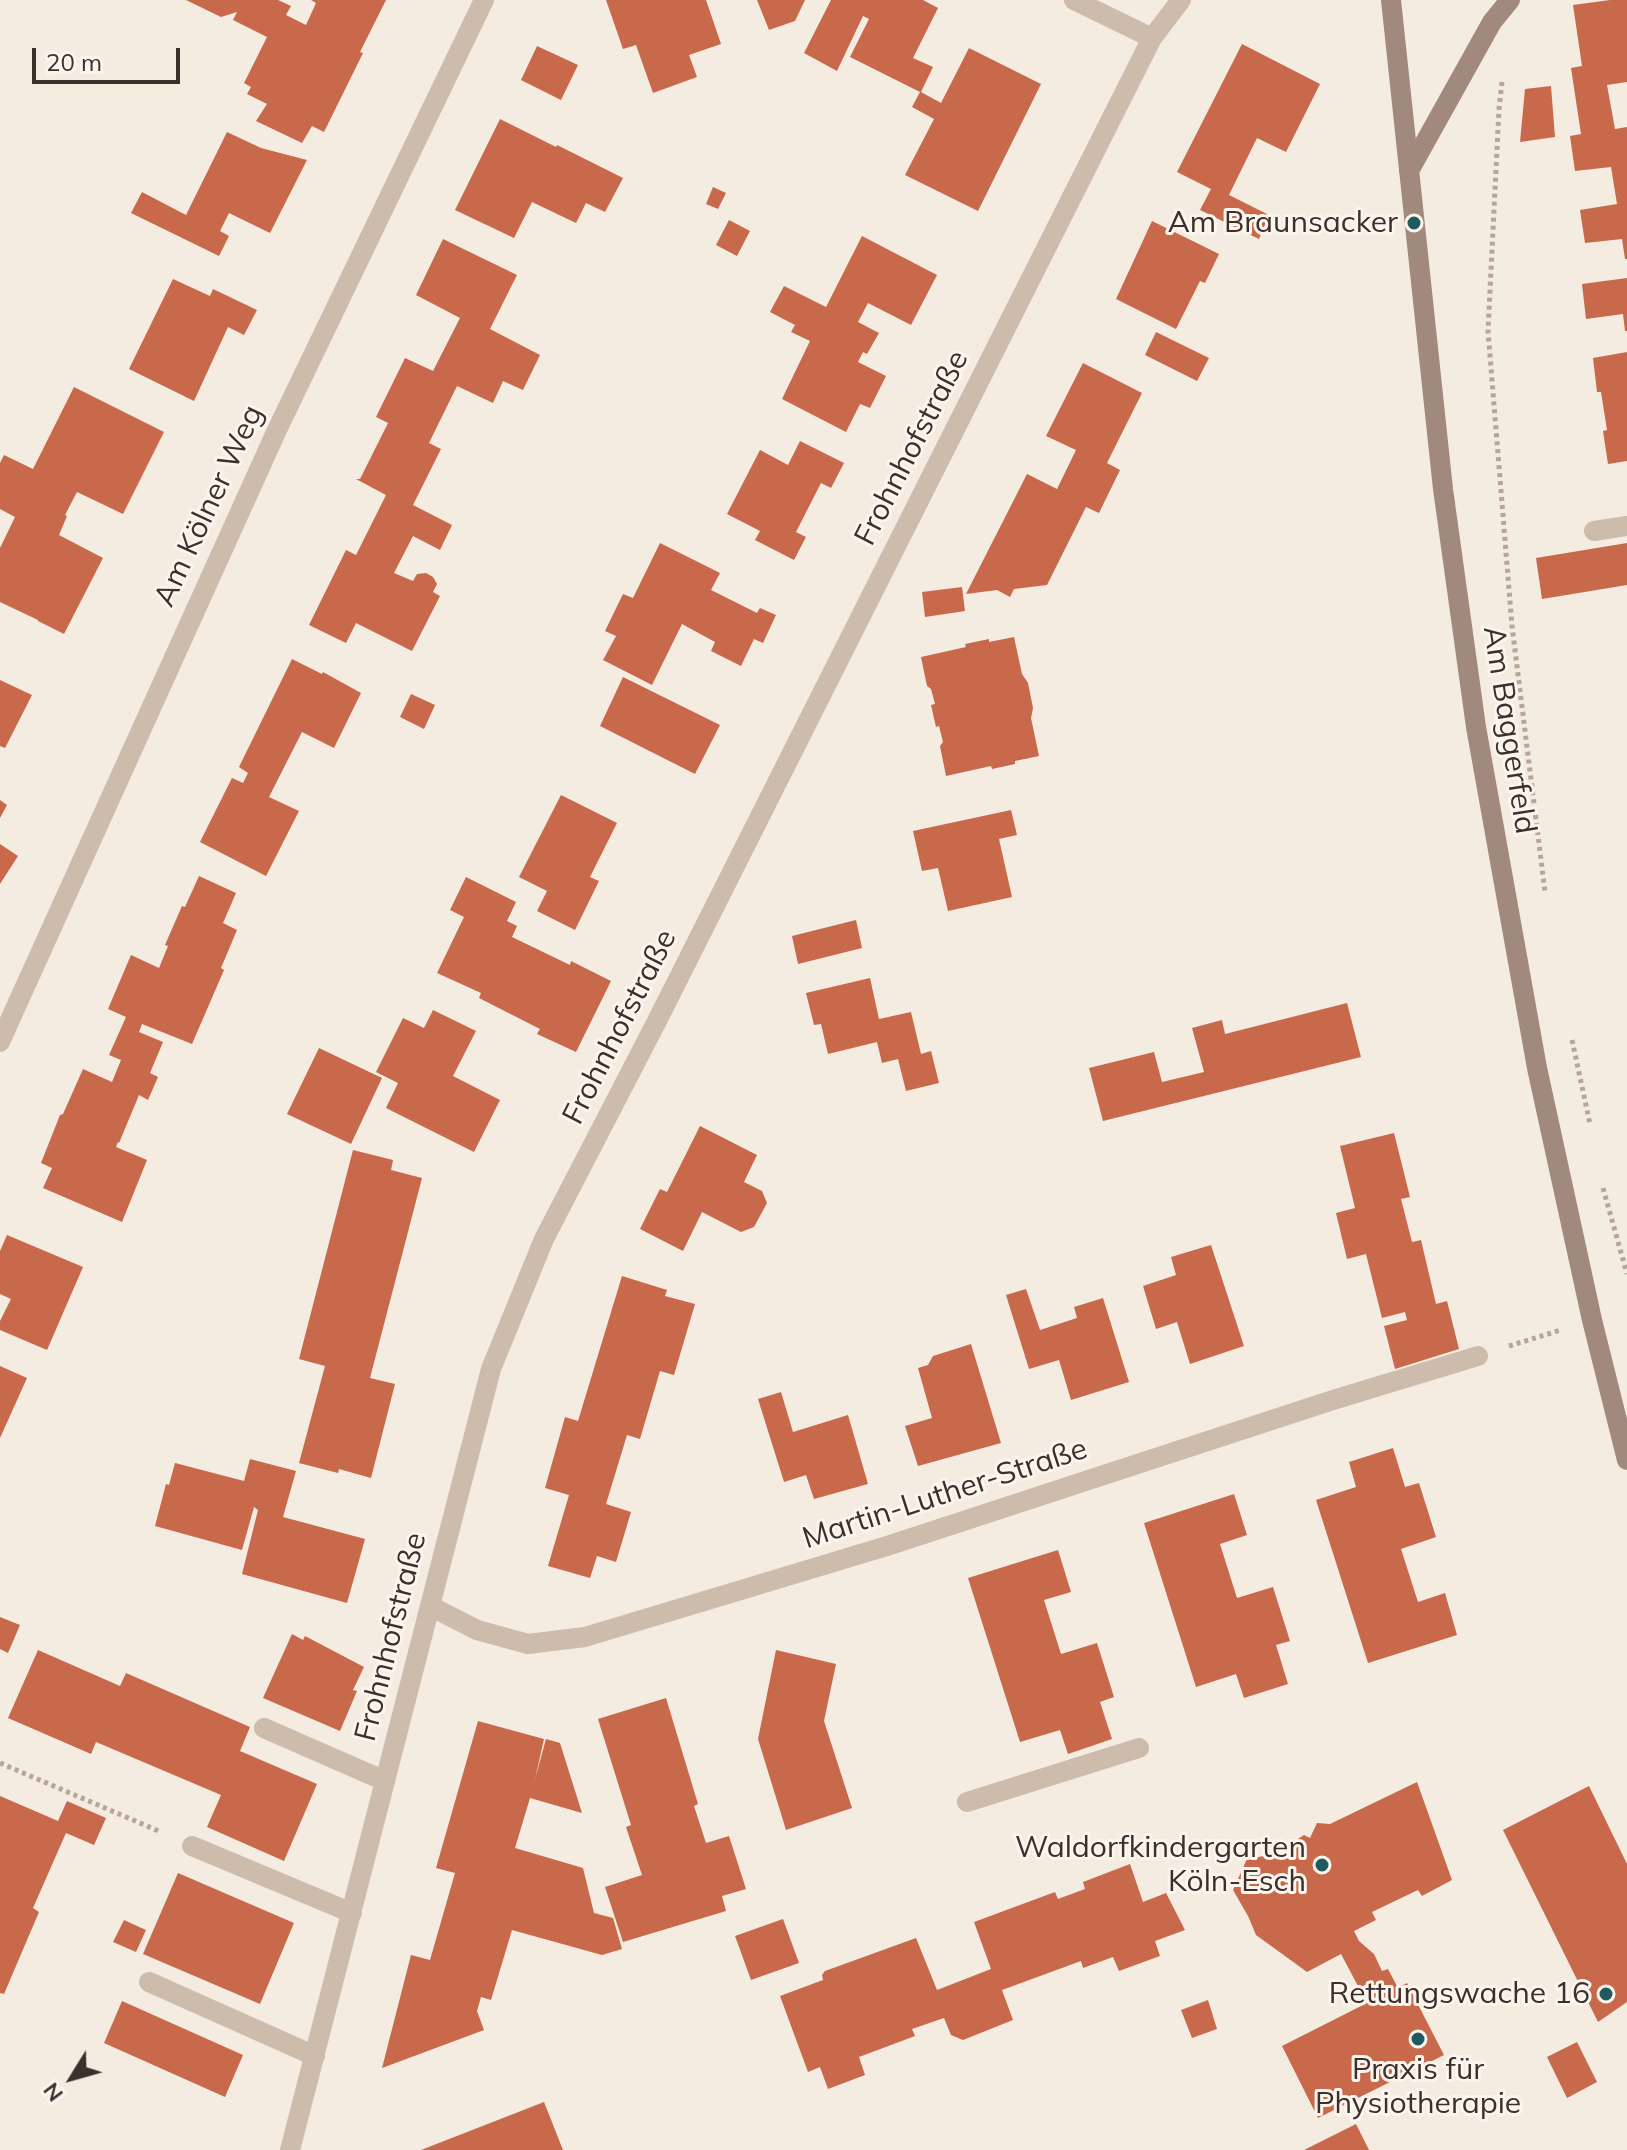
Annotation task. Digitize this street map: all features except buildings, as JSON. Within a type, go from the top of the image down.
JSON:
[{"type":"main road","name":"Am Baggerfeld","points":[[1391,0],[1443,489],[1476,727],[1537,1068],[1592,1320],[1627,1460]]},
{"type":"main road","points":[[1409,171],[1492,22],[1510,0]]},
{"type":"street","name":"Am Kölner Weg","points":[[0,1042],[277,430],[484,0]]},
{"type":"street","points":[[1074,0],[1152,38]]},
{"type":"street","name":"Frohnhofstraße","points":[[290,2150],[491,1369],[544,1239],[1152,38],[1181,0]]},
{"type":"street","points":[[1594,531],[1627,526]]},
{"type":"street","name":"Martin-Luther-Straße","points":[[430,1606],[477,1630],[528,1644],[585,1637],[887,1546],[1478,1356]]},
{"type":"street","points":[[264,1728],[385,1781]]},
{"type":"street","points":[[967,1802],[1139,1748]]},
{"type":"street","points":[[192,1846],[352,1913]]},
{"type":"street","points":[[149,1982],[315,2056]]},
{"type":"path","points":[[1503,78],[1488,331],[1512,626],[1546,899]]},
{"type":"path","points":[[1571,1034],[1593,1138]]},
{"type":"path","points":[[1602,1183],[1627,1274]]},
{"type":"path","points":[[1478,1356],[1592,1320]]},
{"type":"path","points":[[0,1763],[192,1846]]},
{"type":"place","name":"Am Braunsacker","points":[[1414,223]]},
{"type":"place","name":"Waldorfkindergarten Köln-Esch","points":[[1322,1865]]},
{"type":"place","name":"Rettungswache 16","points":[[1606,1994]]},
{"type":"place","name":"Praxis für Physiotherapie","points":[[1418,2039]]}]
